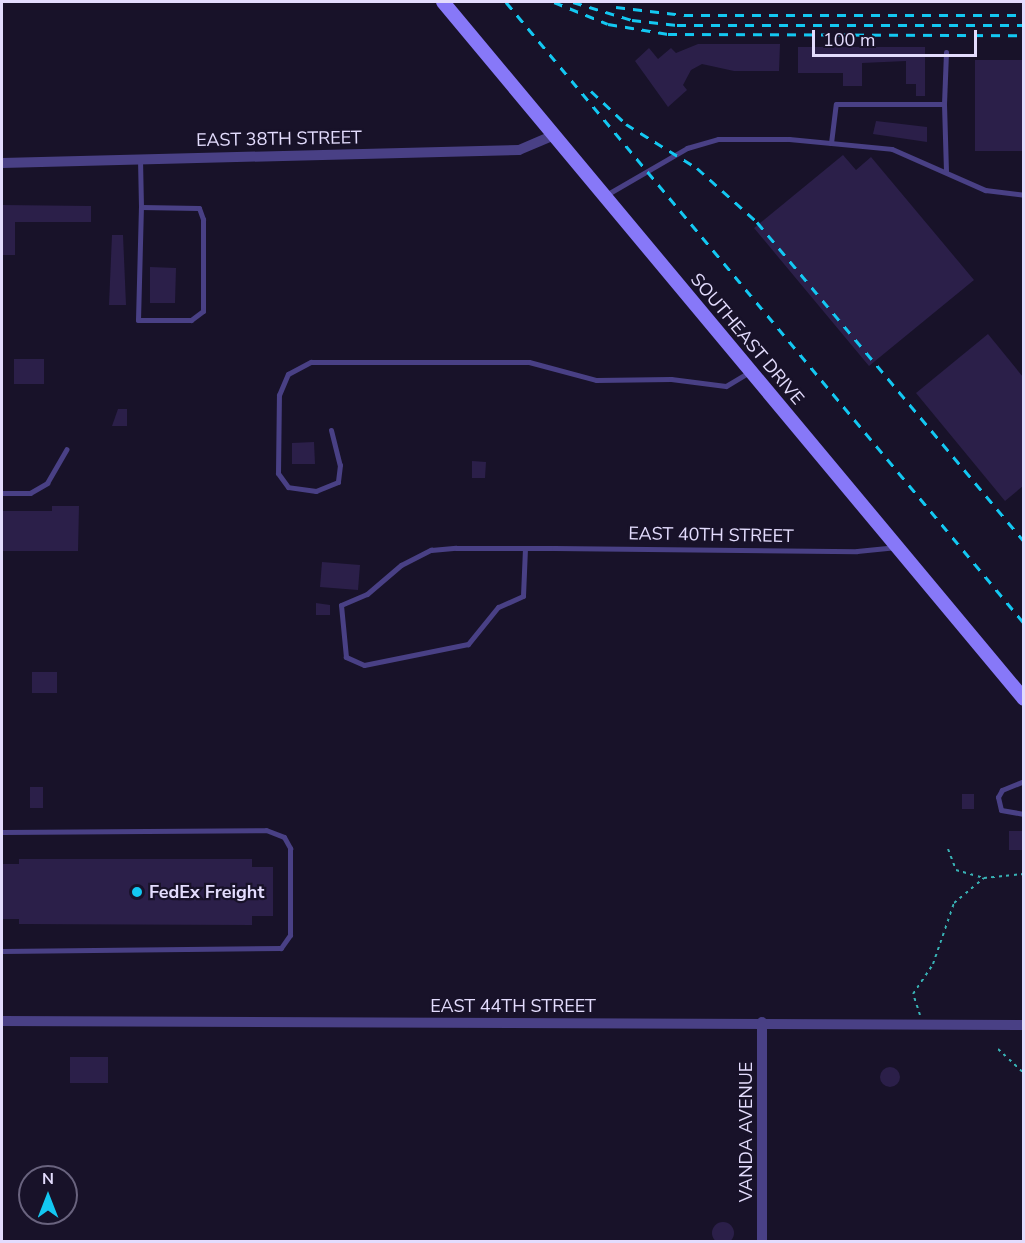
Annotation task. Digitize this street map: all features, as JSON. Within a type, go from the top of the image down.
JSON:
[{"type":"main road","name":"SOUTHEAST DRIVE","points":[[443,2],[1023,699]]},
{"type":"street","name":"EAST 38TH STREET","points":[[2,163],[519,150],[554,135]]},
{"type":"street","name":"EAST 44TH STREET","points":[[2,1021],[762,1022],[1023,1025]]},
{"type":"street","name":"VANDA AVENUE","points":[[762,1022],[762,1242]]},
{"type":"lane","points":[[946,52],[944,104],[946,172]]},
{"type":"lane","points":[[831,143],[836,104],[944,104]]},
{"type":"lane","points":[[605,196],[674,155],[718,139],[831,143],[892,149],[985,190],[1023,195]]},
{"type":"lane","points":[[140,159],[138,320],[191,320],[203,311],[199,208],[141,207]]},
{"type":"lane","points":[[331,430],[340,465],[338,482],[316,491],[288,487],[278,473],[279,395],[288,374],[311,362],[529,362],[596,380],[671,379],[726,386],[750,371]]},
{"type":"lane","points":[[2,493],[30,493],[47,483],[67,449]]},
{"type":"lane","name":"EAST 40TH STREET","points":[[525,548],[523,596],[498,607],[468,644],[364,665],[346,657],[342,605],[370,592],[416,555],[442,548],[897,547]]},
{"type":"lane","points":[[1023,781],[1002,790],[998,797],[1001,810],[1023,814]]},
{"type":"lane","points":[[2,832],[266,830],[284,837],[290,848],[290,935],[280,948],[2,951]]},
{"type":"path","points":[[948,849],[956,870],[984,878],[1023,874]]},
{"type":"path","points":[[923,1024],[913,994],[933,964],[954,903],[984,878]]},
{"type":"path","points":[[998,1049],[1023,1073]]},
{"type":"building","points":[[698,44],[780,44],[779,71],[734,71],[702,64],[691,70],[683,85],[687,90],[668,107],[635,61],[649,48],[658,59],[671,48],[676,53]]},
{"type":"building","points":[[798,47],[925,47],[925,96],[916,96],[916,84],[906,84],[906,61],[862,63],[862,86],[843,86],[843,73],[798,73]]},
{"type":"building","points":[[975,60],[1023,60],[1023,151],[975,151]]},
{"type":"building","points":[[876,121],[927,127],[927,142],[873,134]]},
{"type":"building","points":[[843,155],[856,170],[871,157],[974,280],[869,366],[754,228]]},
{"type":"building","points":[[2,205],[91,206],[91,222],[15,222],[15,255],[2,255]]},
{"type":"building","points":[[112,235],[123,235],[126,305],[109,305]]},
{"type":"building","points":[[150,267],[176,268],[175,303],[150,303]]},
{"type":"building","points":[[988,334],[1023,377],[1023,486],[1005,501],[916,393]]},
{"type":"building","points":[[14,359],[44,359],[44,384],[14,384]]},
{"type":"building","points":[[118,409],[127,409],[127,426],[112,426]]},
{"type":"building","points":[[314,442],[315,464],[292,464],[292,443]]},
{"type":"building","points":[[472,461],[486,462],[485,478],[472,478]]},
{"type":"building","points":[[52,506],[79,506],[78,551],[2,551],[2,511],[52,511]]},
{"type":"building","points":[[322,562],[360,565],[358,590],[320,587]]},
{"type":"building","points":[[316,603],[330,605],[330,615],[316,615]]},
{"type":"building","points":[[32,672],[57,672],[57,693],[32,693]]},
{"type":"building","points":[[30,787],[43,787],[43,808],[30,808]]},
{"type":"building","points":[[962,794],[974,794],[974,809],[962,809]]},
{"type":"building","points":[[1009,831],[1023,831],[1023,850],[1009,850]]},
{"type":"building","name":"FedEx Freight","points":[[19,859],[252,859],[252,867],[273,867],[273,916],[252,916],[252,925],[19,924],[19,919],[2,919],[2,864],[19,864]]},
{"type":"building","points":[[70,1057],[108,1057],[108,1083],[70,1083]]},
{"type":"building","points":[[890,1067],[897,1070],[900,1077],[897,1084],[890,1087],[883,1084],[880,1077],[883,1070]]},
{"type":"building","points":[[723,1222],[731,1225],[734,1233],[731,1241],[723,1244],[715,1241],[712,1233],[715,1225]]},
{"type":"railway","points":[[506,2],[1024,623]]},
{"type":"railway","points":[[554,2],[608,24],[668,34],[1024,35]]},
{"type":"railway","points":[[573,2],[632,20],[677,25],[1024,25]]},
{"type":"railway","points":[[616,7],[684,15],[1024,15]]},
{"type":"railway","points":[[591,91],[626,124],[697,168],[757,222],[1024,541]]},
{"type":"place","name":"FedEx Freight","points":[[137,892]]}]
